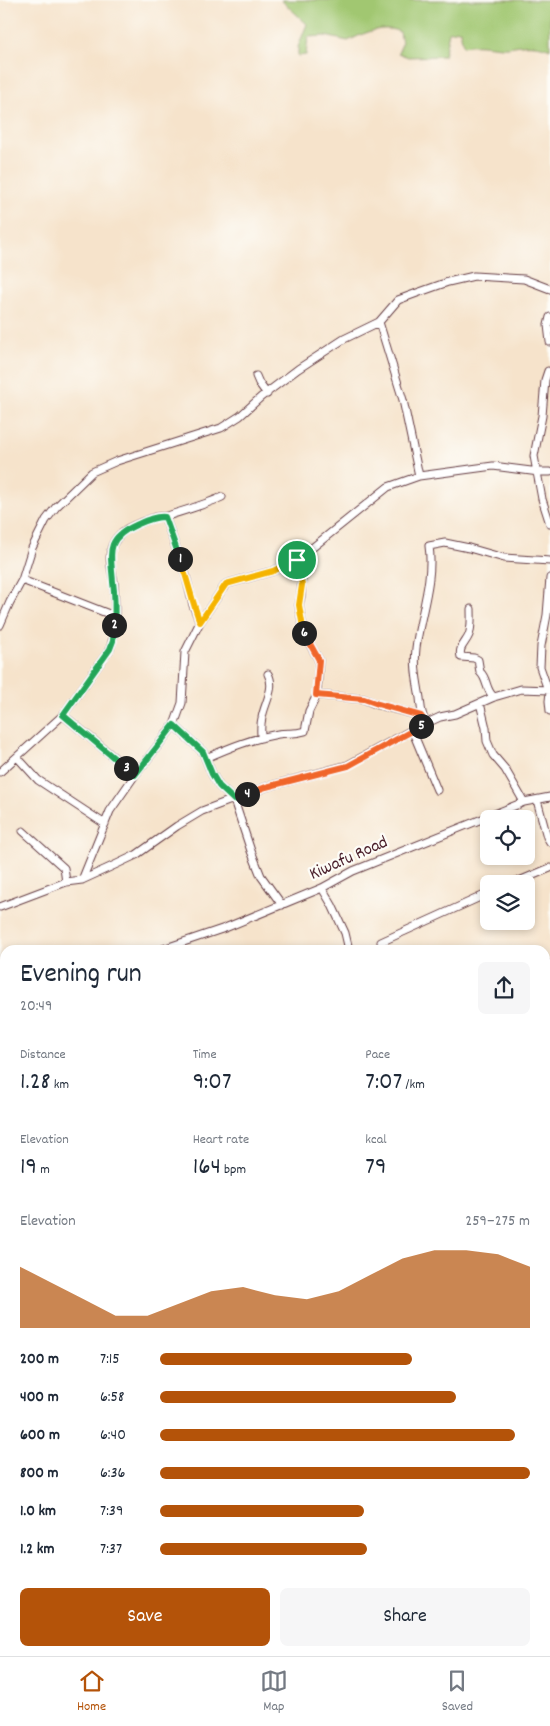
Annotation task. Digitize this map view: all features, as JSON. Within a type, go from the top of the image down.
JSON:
[{"type":"street","points":[[0,625],[22,580],[32,548],[46,520],[56,507],[92,472],[117,461],[221,428],[240,416],[292,374],[344,339],[379,322],[398,300],[448,282],[474,276],[524,279],[550,289]]},
{"type":"street","points":[[550,317],[548,325],[550,342]]},
{"type":"street","points":[[379,322],[403,400],[419,476]]},
{"type":"street","points":[[548,371],[534,456],[539,472],[542,499],[550,524]]},
{"type":"street","points":[[256,376],[267,394]]},
{"type":"street","points":[[82,880],[110,811],[174,725],[182,703],[185,652],[200,622],[226,584],[273,571],[297,560],[388,487],[419,476],[493,466],[550,472]]},
{"type":"street","points":[[0,772],[63,715],[110,649],[113,641],[115,611],[110,557],[111,547],[117,538],[126,530],[158,517],[165,517],[180,511],[198,508],[222,498]]},
{"type":"street","points":[[165,517],[200,622]]},
{"type":"street","points":[[426,723],[421,716],[415,674],[416,649],[431,559],[429,546],[445,543],[504,558],[550,561]]},
{"type":"street","points":[[206,758],[240,743],[280,733],[295,735],[305,731],[308,711],[316,695],[319,660],[304,634],[299,605],[302,585],[297,560]]},
{"type":"street","points":[[550,578],[540,667],[549,690],[548,701],[550,711]]},
{"type":"street","points":[[22,580],[109,614],[115,611]]},
{"type":"street","points":[[471,609],[469,636],[461,646],[460,655],[461,657],[478,660],[480,672],[485,676],[490,694],[494,697]]},
{"type":"street","points":[[261,738],[262,716],[272,685],[268,674]]},
{"type":"street","points":[[0,906],[66,882],[82,880],[136,854],[176,826],[202,811],[266,787],[348,766],[412,730],[440,717],[455,714],[494,697],[521,689],[549,690]]},
{"type":"street","points":[[316,695],[364,699],[421,716]]},
{"type":"street","points":[[480,703],[486,728],[486,741],[524,802]]},
{"type":"street","points":[[63,715],[135,775]]},
{"type":"street","points":[[174,725],[203,752],[219,786],[234,800],[261,876],[282,905]]},
{"type":"street","points":[[412,730],[437,790]]},
{"type":"street","points":[[16,758],[38,780],[105,824]]},
{"type":"street","name":"Kiwafu Road","points":[[175,945],[225,928],[282,905],[322,888],[353,871],[524,802],[550,797]]},
{"type":"street","points":[[537,800],[550,842]]},
{"type":"street","points":[[23,831],[64,868],[66,882]]},
{"type":"street","points":[[533,875],[550,868]]},
{"type":"street","points":[[322,888],[345,933],[348,945]]},
{"type":"street","points":[[381,942],[480,897]]},
{"type":"green space","points":[[281,0],[550,0],[550,49],[529,45],[505,47],[463,46],[460,30],[449,32],[444,56],[408,57],[398,53],[402,44],[400,32],[380,29],[348,41],[325,36],[308,37],[306,55],[298,56],[298,47],[307,24]]},
{"type":"route","points":[[158,517],[165,517],[200,622],[226,584],[273,571],[297,560],[302,577],[302,596],[299,605],[304,634],[319,660],[316,695],[364,699],[421,716],[426,723],[348,766],[266,787],[234,800],[219,786],[203,752],[174,725],[135,775],[63,715],[110,649],[113,641],[115,611],[110,557],[111,547],[126,530],[158,517]]}]
